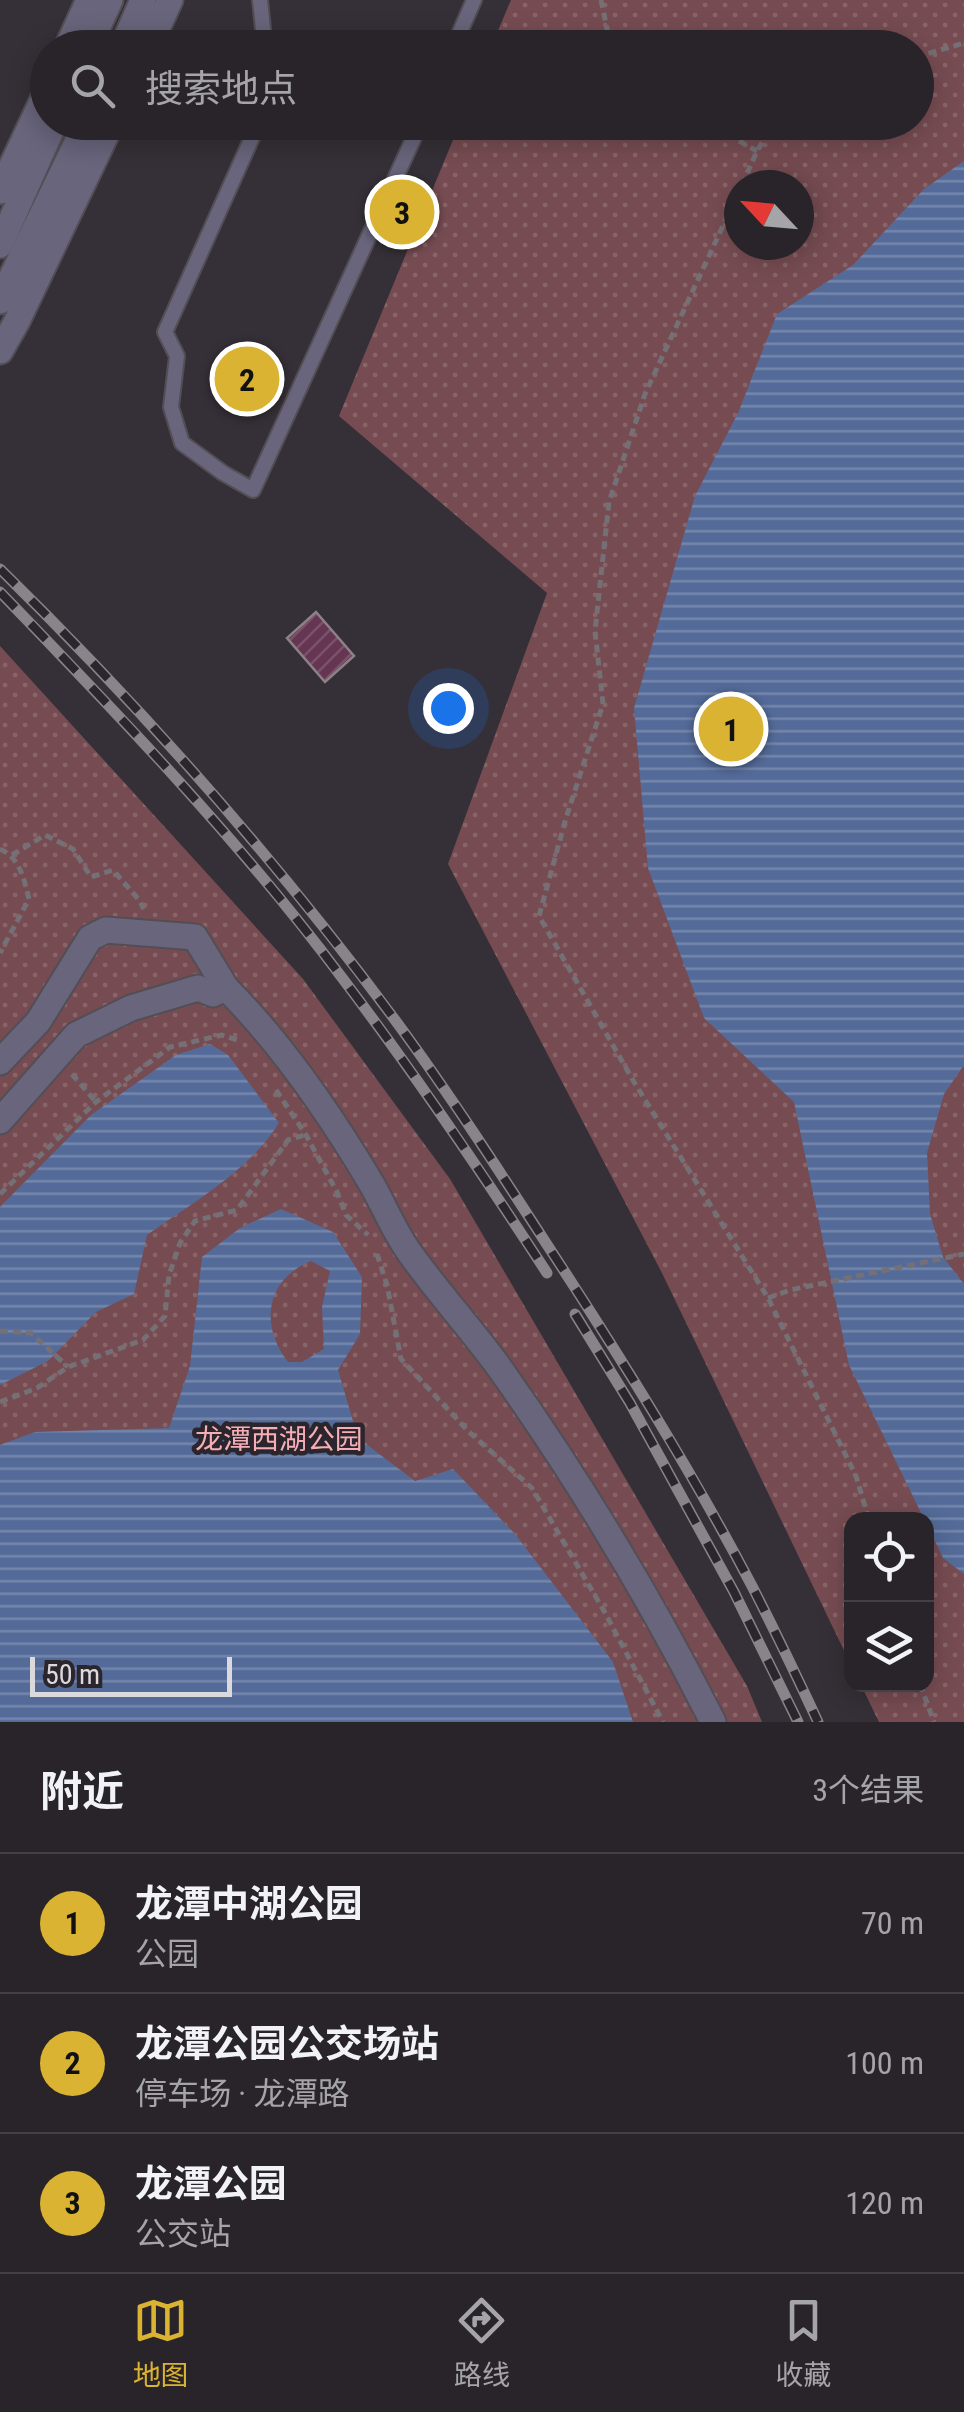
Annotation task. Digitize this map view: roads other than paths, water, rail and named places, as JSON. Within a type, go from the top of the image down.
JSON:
[{"type":"street","points":[[75,30],[89,0]]},
{"type":"street","points":[[96,30],[110,0]]},
{"type":"street","points":[[130,30],[143,0]]},
{"type":"street","points":[[156,30],[170,0]]},
{"type":"street","points":[[0,191],[30,128]]},
{"type":"street","points":[[0,245],[47,140]]},
{"type":"street","points":[[0,301],[78,140]]},
{"type":"street","points":[[0,351],[103,140]]},
{"type":"street","points":[[0,1062],[38,1022],[90,938],[106,930],[195,937],[226,988],[255,1018],[330,1117],[409,1253],[498,1366],[566,1465],[670,1636],[713,1722]]},
{"type":"street","points":[[0,1121],[76,1035],[131,1008],[198,988],[212,994],[226,988]]},
{"type":"lane","points":[[260,0],[264,30]]},
{"type":"lane","points":[[462,30],[474,0]]},
{"type":"lane","points":[[252,140],[164,332],[177,356],[171,406],[182,443],[253,490],[413,140]]},
{"type":"water","points":[[964,161],[964,1065],[944,1094],[927,1153],[930,1214],[943,1257],[964,1284],[964,1574],[943,1558],[934,1538],[934,1512],[921,1512],[849,1365],[794,1102],[704,1018],[648,868],[634,708],[695,496],[738,413],[777,314],[853,265],[924,189]]},
{"type":"water","points":[[210,1044],[228,1055],[279,1123],[236,1171],[147,1235],[134,1294],[96,1312],[48,1361],[0,1385],[0,1207],[91,1115],[176,1055]]},
{"type":"water","points":[[281,1209],[333,1232],[362,1277],[360,1334],[338,1370],[358,1438],[415,1481],[453,1469],[515,1534],[613,1662],[633,1722],[0,1722],[0,1445],[35,1432],[169,1428],[190,1366],[202,1257],[240,1228]],"holes":[[[311,1261],[330,1271],[322,1307],[324,1349],[302,1362],[288,1362],[273,1333],[272,1304],[276,1291],[284,1279]]]},
{"type":"railway","points":[[0,569],[208,789],[305,904],[417,1051],[474,1132],[679,1455],[752,1586],[818,1722]]},
{"type":"railway","points":[[0,592],[178,780],[304,928],[422,1087],[547,1273]]},
{"type":"railway","points":[[575,1314],[630,1403],[734,1592],[798,1722]]},
{"type":"place","name":"龙潭公园","points":[[402,212]]},
{"type":"place","name":"龙潭公园公交场站","points":[[247,379]]},
{"type":"place","name":"龙潭中湖公园","points":[[731,729]]},
{"type":"park label","name":"龙潭西湖公园","points":[[279,1439]]}]
